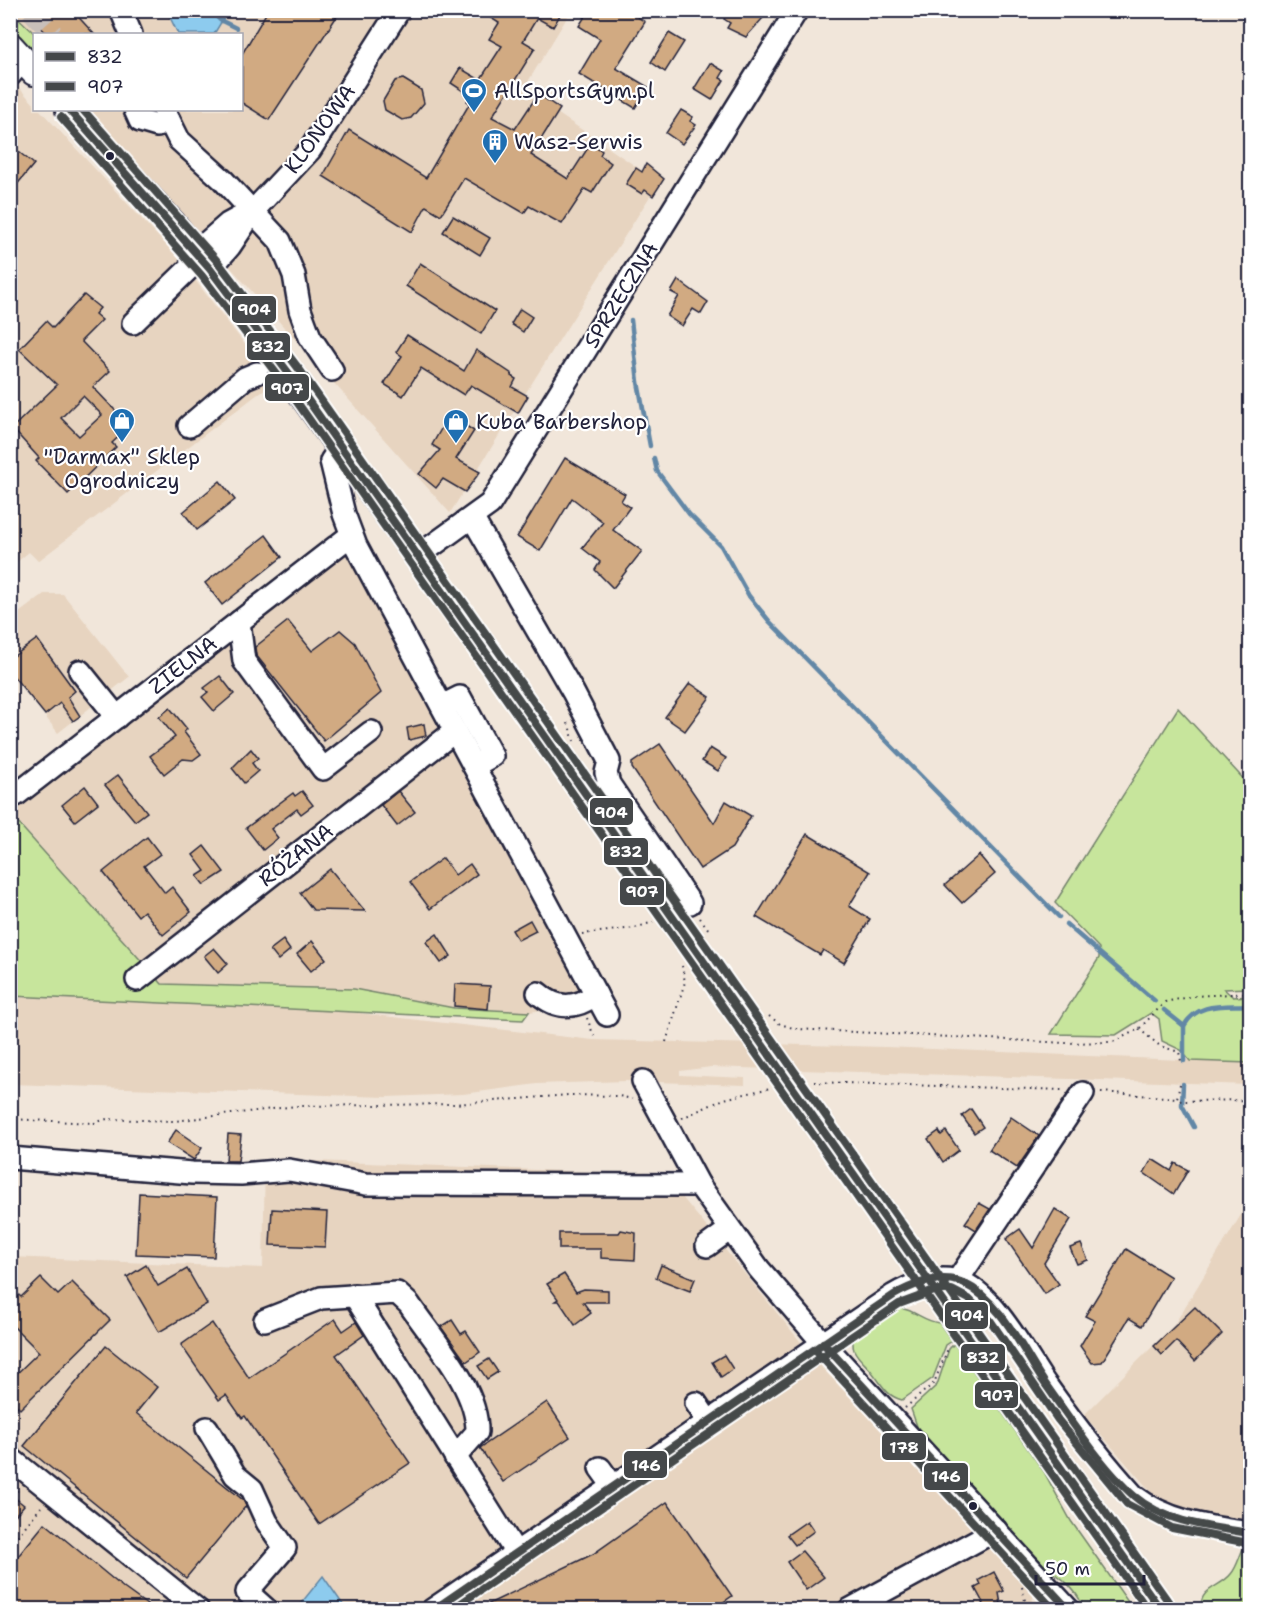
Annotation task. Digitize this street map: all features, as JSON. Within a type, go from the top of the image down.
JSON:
[{"type":"main road","points":[[77,114],[202,260],[371,489],[612,830],[760,1022],[964,1341],[1161,1610]]},
{"type":"street","points":[[120,10],[131,33]]},
{"type":"street","name":"KLONOWA","points":[[133,322],[202,260],[228,224],[254,210],[310,150],[399,10]]},
{"type":"street","name":"SPRZECZNA","points":[[418,556],[473,519],[490,504],[797,10]]},
{"type":"street","points":[[135,111],[140,121],[157,126],[166,115],[179,140],[254,210],[280,241],[294,275],[300,310],[310,337],[332,370]]},
{"type":"street","points":[[189,426],[245,378],[257,373]]},
{"type":"street","points":[[340,446],[331,460],[351,535],[607,1015]]},
{"type":"street","points":[[344,514],[353,500],[371,489]]},
{"type":"street","points":[[473,519],[599,741],[609,761],[606,773],[609,784],[690,903]]},
{"type":"street","name":"ZIELNA","points":[[16,795],[351,535]]},
{"type":"street","points":[[239,622],[244,661],[323,769],[371,732]]},
{"type":"street","points":[[80,671],[117,717]]},
{"type":"street","points":[[442,706],[460,697],[492,756],[474,766]]},
{"type":"street","name":"RÓŻANA","points":[[137,980],[455,731]]},
{"type":"street","points":[[538,993],[548,1001],[561,1006],[583,1004],[596,994]]},
{"type":"street","points":[[643,1082],[699,1185],[759,1269],[823,1343],[996,1530],[1058,1605]]},
{"type":"street","points":[[957,1281],[1083,1093]]},
{"type":"street","points":[[10,1158],[192,1173],[240,1174],[289,1170],[366,1184],[608,1188],[699,1185]]},
{"type":"street","points":[[707,1246],[729,1230]]},
{"type":"street","points":[[432,1610],[613,1486],[653,1466],[708,1421],[823,1343],[909,1287],[937,1280],[957,1281],[974,1290],[991,1307],[1075,1424],[1134,1496],[1145,1504],[1178,1519],[1251,1533]]},
{"type":"street","points":[[266,1320],[321,1298],[397,1293],[409,1304],[471,1395],[477,1416],[477,1432],[455,1457]]},
{"type":"street","points":[[354,1295],[516,1553]]},
{"type":"street","points":[[696,1403],[708,1421]]},
{"type":"street","points":[[207,1428],[235,1475],[252,1489],[267,1522],[285,1548],[247,1592],[267,1610]]},
{"type":"street","points":[[10,1458],[198,1610]]},
{"type":"street","points":[[600,1468],[613,1486]]},
{"type":"street","points":[[849,1610],[996,1530]]},
{"type":"path","points":[[569,726],[576,746]]},
{"type":"path","points":[[690,903],[709,931]]},
{"type":"path","points":[[564,934],[600,933],[634,928],[657,921]]},
{"type":"path","points":[[666,1042],[685,982],[681,964]]},
{"type":"path","points":[[760,1022],[780,1024],[796,1029],[1066,1043],[1113,1042],[1139,1029],[1165,1002],[1194,996],[1251,993]]},
{"type":"path","points":[[1139,1029],[1160,1046],[1179,1052],[1181,1061]]},
{"type":"path","points":[[806,1082],[851,1081],[940,1088],[992,1087],[1083,1093],[1117,1092],[1177,1098],[1180,1101],[1251,1100]]},
{"type":"path","points":[[1177,1098],[1180,1084]]},
{"type":"path","points":[[666,1126],[724,1099],[776,1087]]},
{"type":"path","points":[[10,1119],[94,1123],[107,1119],[175,1121],[296,1106],[455,1104],[568,1095],[620,1096],[638,1102]]},
{"type":"path","points":[[902,1411],[933,1383],[948,1347],[964,1341]]},
{"type":"path","points":[[13,1496],[20,1487]]},
{"type":"path","points":[[10,1545],[43,1505]]},
{"type":"shaded area","points":[[10,11],[571,11],[523,90],[659,182],[450,513],[91,111],[243,111],[243,33],[33,33]]},
{"type":"shaded area","points":[[10,78],[33,103],[33,111],[41,111],[178,258],[274,382],[38,561],[29,552],[11,567]]},
{"type":"shaded area","points":[[336,533],[523,886],[594,1003],[529,1012],[454,1008],[354,989],[162,984],[11,814],[68,741]]},
{"type":"shaded area","points":[[44,594],[63,594],[129,677],[58,733],[11,672],[11,619]]},
{"type":"shaded area","points":[[11,997],[305,1007],[593,1040],[886,1047],[1250,1063],[1250,1085],[711,1067],[680,1071],[680,1075],[745,1078],[745,1085],[626,1081],[537,1084],[463,1094],[386,1097],[11,1084]]},
{"type":"shaded area","points":[[265,1159],[664,1175],[822,1368],[1034,1593],[1030,1610],[11,1610],[11,1257],[263,1268]]},
{"type":"shaded area","points":[[1250,1200],[1250,1520],[1202,1513],[1170,1504],[1153,1494],[1084,1415],[1174,1325]]},
{"type":"green space","points":[[11,11],[34,33],[33,55],[11,30]]},
{"type":"green space","points":[[1178,708],[1250,786],[1250,988],[1224,989],[1233,997],[1250,996],[1249,1063],[1190,1061],[1181,1050],[1162,1041],[1159,1019],[1151,1013],[1116,1035],[1051,1034],[1099,958],[1099,948],[1055,903]]},
{"type":"green space","points":[[10,814],[162,984],[354,989],[454,1008],[529,1012],[523,1020],[11,996]]},
{"type":"green space","points":[[896,1308],[908,1310],[927,1320],[939,1323],[952,1341],[946,1345],[933,1378],[902,1400],[892,1396],[885,1389],[860,1359],[854,1350],[853,1343],[855,1335],[866,1323]]},
{"type":"green space","points":[[954,1344],[1044,1472],[1071,1521],[1133,1609],[1083,1609],[1070,1586],[1058,1576],[1047,1571],[1047,1568],[919,1432],[911,1409],[937,1385],[949,1349]]},
{"type":"green space","points":[[1250,1545],[1250,1607],[1245,1610],[1201,1607],[1207,1592],[1231,1574],[1243,1549]]},
{"type":"water","points":[[167,11],[228,11],[215,33],[178,33]]},
{"type":"water","points":[[323,1576],[346,1609],[301,1609],[298,1607]]},
{"type":"building","points":[[25,10],[72,10],[93,33],[46,33]]},
{"type":"building","points":[[268,10],[341,10],[269,120],[243,104],[243,52]]},
{"type":"building","points":[[478,10],[563,10],[553,27],[537,18],[523,41],[535,48],[492,117],[515,129],[538,94],[560,109],[531,155],[568,179],[591,143],[602,151],[600,155],[611,163],[592,193],[585,189],[562,224],[529,206],[524,213],[464,178],[441,215],[426,206],[412,232],[323,176],[349,130],[426,178],[470,103],[467,101],[471,96],[451,83],[460,68],[480,80],[502,46],[489,39],[499,23]]},
{"type":"building","points":[[589,10],[627,10],[645,22],[616,68],[648,87],[635,108],[579,74],[600,39],[579,26]]},
{"type":"building","points":[[729,10],[751,10],[763,18],[746,37],[727,28],[730,23],[724,19]]},
{"type":"building","points":[[669,33],[684,42],[665,72],[651,62]]},
{"type":"building","points":[[710,63],[724,71],[720,78],[724,80],[712,100],[694,89]]},
{"type":"building","points":[[403,79],[421,90],[424,103],[411,118],[402,120],[385,110],[383,101],[395,81]]},
{"type":"building","points":[[681,110],[693,117],[690,121],[696,125],[682,144],[666,133]]},
{"type":"building","points":[[10,145],[34,164],[10,193]]},
{"type":"building","points":[[646,164],[664,179],[653,196],[645,190],[642,194],[626,184],[636,168],[642,172]]},
{"type":"building","points":[[453,216],[490,238],[480,255],[443,232]]},
{"type":"building","points":[[420,263],[495,311],[481,334],[406,286]]},
{"type":"building","points":[[678,280],[708,302],[701,314],[693,309],[682,326],[667,316],[679,296],[671,292]]},
{"type":"building","points":[[84,295],[100,308],[95,314],[102,320],[81,341],[110,371],[93,387],[130,426],[112,443],[116,447],[68,494],[36,461],[39,458],[12,428],[57,385],[19,349],[46,321],[53,328]],"holes":[[[83,396],[102,415],[79,436],[61,418]]]},
{"type":"building","points":[[520,309],[532,317],[523,332],[511,324]]},
{"type":"building","points":[[407,335],[464,371],[476,350],[512,374],[511,376],[516,379],[512,387],[528,396],[518,413],[471,385],[464,395],[421,368],[403,396],[384,384],[402,356],[396,352]]},
{"type":"building","points":[[449,415],[474,431],[456,459],[480,472],[465,492],[443,479],[436,488],[419,474],[440,450],[432,445]]},
{"type":"building","points":[[565,458],[625,494],[621,501],[630,507],[613,530],[642,551],[613,588],[595,570],[600,562],[582,548],[603,522],[572,498],[540,551],[517,537]]},
{"type":"building","points":[[220,481],[235,500],[197,530],[183,512]]},
{"type":"building","points":[[266,535],[282,557],[222,605],[205,583]]},
{"type":"building","points":[[288,621],[312,651],[340,630],[355,643],[381,693],[324,741],[256,655],[255,647]]},
{"type":"building","points":[[37,639],[75,691],[68,697],[80,716],[73,721],[60,703],[45,715],[10,672],[10,659]]},
{"type":"building","points":[[220,676],[234,694],[214,711],[202,697],[208,692],[204,688]]},
{"type":"building","points":[[690,683],[710,697],[685,731],[665,717]]},
{"type":"building","points":[[170,708],[187,729],[184,732],[201,754],[193,760],[183,759],[164,774],[150,756],[175,737],[159,717]]},
{"type":"building","points":[[424,724],[426,736],[409,740],[407,728]]},
{"type":"building","points":[[660,744],[714,823],[726,801],[751,816],[732,848],[700,869],[632,768],[632,763]]},
{"type":"building","points":[[710,748],[726,758],[718,771],[702,761]]},
{"type":"building","points":[[251,749],[258,758],[252,763],[258,771],[244,783],[232,768]]},
{"type":"building","points":[[118,775],[147,812],[135,821],[105,785]]},
{"type":"building","points":[[85,786],[98,803],[75,821],[62,805]]},
{"type":"building","points":[[302,791],[313,805],[301,814],[297,809],[271,829],[278,838],[263,850],[246,828],[293,793],[295,796]]},
{"type":"building","points":[[398,791],[415,812],[397,826],[381,805]]},
{"type":"building","points":[[807,834],[870,872],[849,906],[870,919],[844,963],[823,950],[820,955],[756,917]]},
{"type":"building","points":[[147,837],[160,854],[144,866],[165,893],[172,887],[191,912],[163,935],[144,911],[138,916],[103,872]]},
{"type":"building","points":[[204,846],[224,872],[204,885],[197,876],[205,871],[193,855]]},
{"type":"building","points":[[979,855],[995,874],[962,903],[945,885]]},
{"type":"building","points":[[443,858],[455,875],[470,864],[477,874],[430,909],[410,882]]},
{"type":"building","points":[[330,869],[365,911],[313,910],[300,893]]},
{"type":"building","points":[[530,920],[536,931],[518,940],[512,930]]},
{"type":"building","points":[[437,934],[451,956],[441,963],[426,942]]},
{"type":"building","points":[[283,940],[290,950],[278,960],[270,950]]},
{"type":"building","points":[[312,941],[326,959],[311,971],[297,954]]},
{"type":"building","points":[[214,948],[228,964],[218,973],[204,956]]},
{"type":"building","points":[[455,984],[490,986],[488,1009],[454,1006]]},
{"type":"building","points":[[971,1109],[983,1127],[974,1133],[962,1116]]},
{"type":"building","points":[[1011,1117],[1039,1136],[1017,1168],[989,1150]]},
{"type":"building","points":[[176,1130],[202,1148],[194,1160],[167,1143]]},
{"type":"building","points":[[939,1131],[941,1135],[946,1131],[959,1150],[943,1162],[928,1139]]},
{"type":"building","points":[[228,1134],[241,1135],[238,1161],[226,1161]]},
{"type":"building","points":[[1152,1159],[1171,1171],[1175,1163],[1188,1170],[1174,1194],[1144,1173]]},
{"type":"building","points":[[139,1193],[217,1197],[214,1257],[136,1254]]},
{"type":"building","points":[[979,1203],[990,1209],[976,1230],[965,1223]]},
{"type":"building","points":[[272,1209],[327,1212],[325,1247],[270,1245]]},
{"type":"building","points":[[1055,1209],[1071,1219],[1044,1263],[1059,1284],[1044,1294],[1006,1239],[1020,1229],[1033,1248]]},
{"type":"building","points":[[621,1230],[636,1233],[635,1260],[601,1258],[601,1249],[559,1249],[559,1233],[619,1233]]},
{"type":"building","points":[[1081,1244],[1088,1260],[1077,1264],[1070,1248]]},
{"type":"building","points":[[1126,1249],[1171,1277],[1142,1326],[1129,1318],[1102,1362],[1092,1363],[1080,1346],[1095,1321],[1085,1316]]},
{"type":"building","points":[[146,1265],[158,1286],[187,1269],[207,1304],[159,1332],[127,1277]]},
{"type":"building","points":[[661,1265],[695,1279],[690,1291],[656,1278]]},
{"type":"building","points":[[564,1274],[576,1292],[584,1289],[608,1290],[608,1302],[583,1302],[591,1313],[575,1325],[559,1301],[555,1301],[558,1299],[547,1284]]},
{"type":"building","points":[[41,1278],[58,1295],[72,1282],[110,1320],[20,1409],[10,1399],[10,1380],[39,1352],[10,1323],[10,1287],[21,1297]]},
{"type":"building","points":[[1195,1307],[1222,1334],[1195,1361],[1176,1341],[1162,1355],[1154,1346]]},
{"type":"building","points":[[335,1319],[343,1331],[356,1322],[364,1335],[336,1355],[410,1463],[319,1524],[245,1416],[242,1418],[226,1395],[219,1400],[181,1345],[212,1323],[249,1378]]},
{"type":"building","points":[[452,1320],[461,1334],[466,1331],[480,1352],[466,1362],[441,1327]]},
{"type":"building","points":[[106,1346],[157,1387],[136,1413],[243,1500],[246,1506],[186,1578],[24,1446]]},
{"type":"building","points":[[724,1355],[733,1369],[721,1377],[712,1362]]},
{"type":"building","points":[[489,1359],[498,1372],[487,1379],[478,1366]]},
{"type":"building","points":[[547,1402],[570,1437],[503,1482],[480,1448]]},
{"type":"building","points":[[10,1494],[24,1505],[10,1521]]},
{"type":"building","points":[[667,1502],[732,1596],[712,1610],[476,1610],[593,1554]]},
{"type":"building","points":[[807,1521],[814,1531],[795,1545],[787,1535]]},
{"type":"building","points":[[45,1523],[154,1610],[10,1610],[10,1566]]},
{"type":"building","points":[[802,1551],[824,1577],[806,1590],[787,1562]]},
{"type":"building","points":[[994,1572],[1004,1591],[999,1593],[1002,1610],[987,1610],[975,1588],[981,1585],[979,1580]]},
{"type":"waterway","points":[[210,10],[220,20],[236,28]]},
{"type":"waterway","points":[[631,320],[638,382],[650,446]]},
{"type":"waterway","points":[[654,458],[657,471],[689,514],[721,546],[749,596],[770,622],[1059,917]]},
{"type":"waterway","points":[[1066,924],[1155,1001]]},
{"type":"waterway","points":[[1184,1026],[1197,1012],[1204,1009],[1250,1005]]},
{"type":"waterway","points":[[1164,1010],[1184,1026],[1184,1061]]},
{"type":"waterway","points":[[1183,1084],[1182,1105],[1194,1127]]},
{"type":"tunnel","points":[[31,10],[52,33]]},
{"type":"transit line","name":"832","points":[[70,111],[210,269],[293,379],[1161,1610]]},
{"type":"transit line","name":"904","points":[[84,111],[218,262],[302,373],[1170,1604]]},
{"type":"transit line","name":"907","points":[[61,117],[202,276],[285,385],[1148,1610]]},
{"type":"transit line","name":"146","points":[[433,1610],[894,1295],[928,1281],[946,1279],[963,1283],[977,1291],[1000,1314],[1087,1443],[1134,1496],[1146,1505],[1174,1518],[1205,1526],[1250,1533]]},
{"type":"transit line","name":"178","points":[[451,1610],[899,1304],[937,1290],[952,1290],[969,1299],[990,1320],[1058,1420],[1127,1504],[1172,1528],[1248,1543]]},
{"type":"transit line","name":"146","points":[[823,1343],[1069,1610]]},
{"type":"transit line","name":"178","points":[[815,1350],[1054,1610]]},
{"type":"place","name":"AllSportsGym.pl","points":[[474,114]]},
{"type":"place","name":"Wasz-Serwis","points":[[495,165]]},
{"type":"place","name":"\"Darmax\" Sklep Ogrodniczy","points":[[122,444]]},
{"type":"place","name":"Kuba Barbershop","points":[[456,445]]}]
